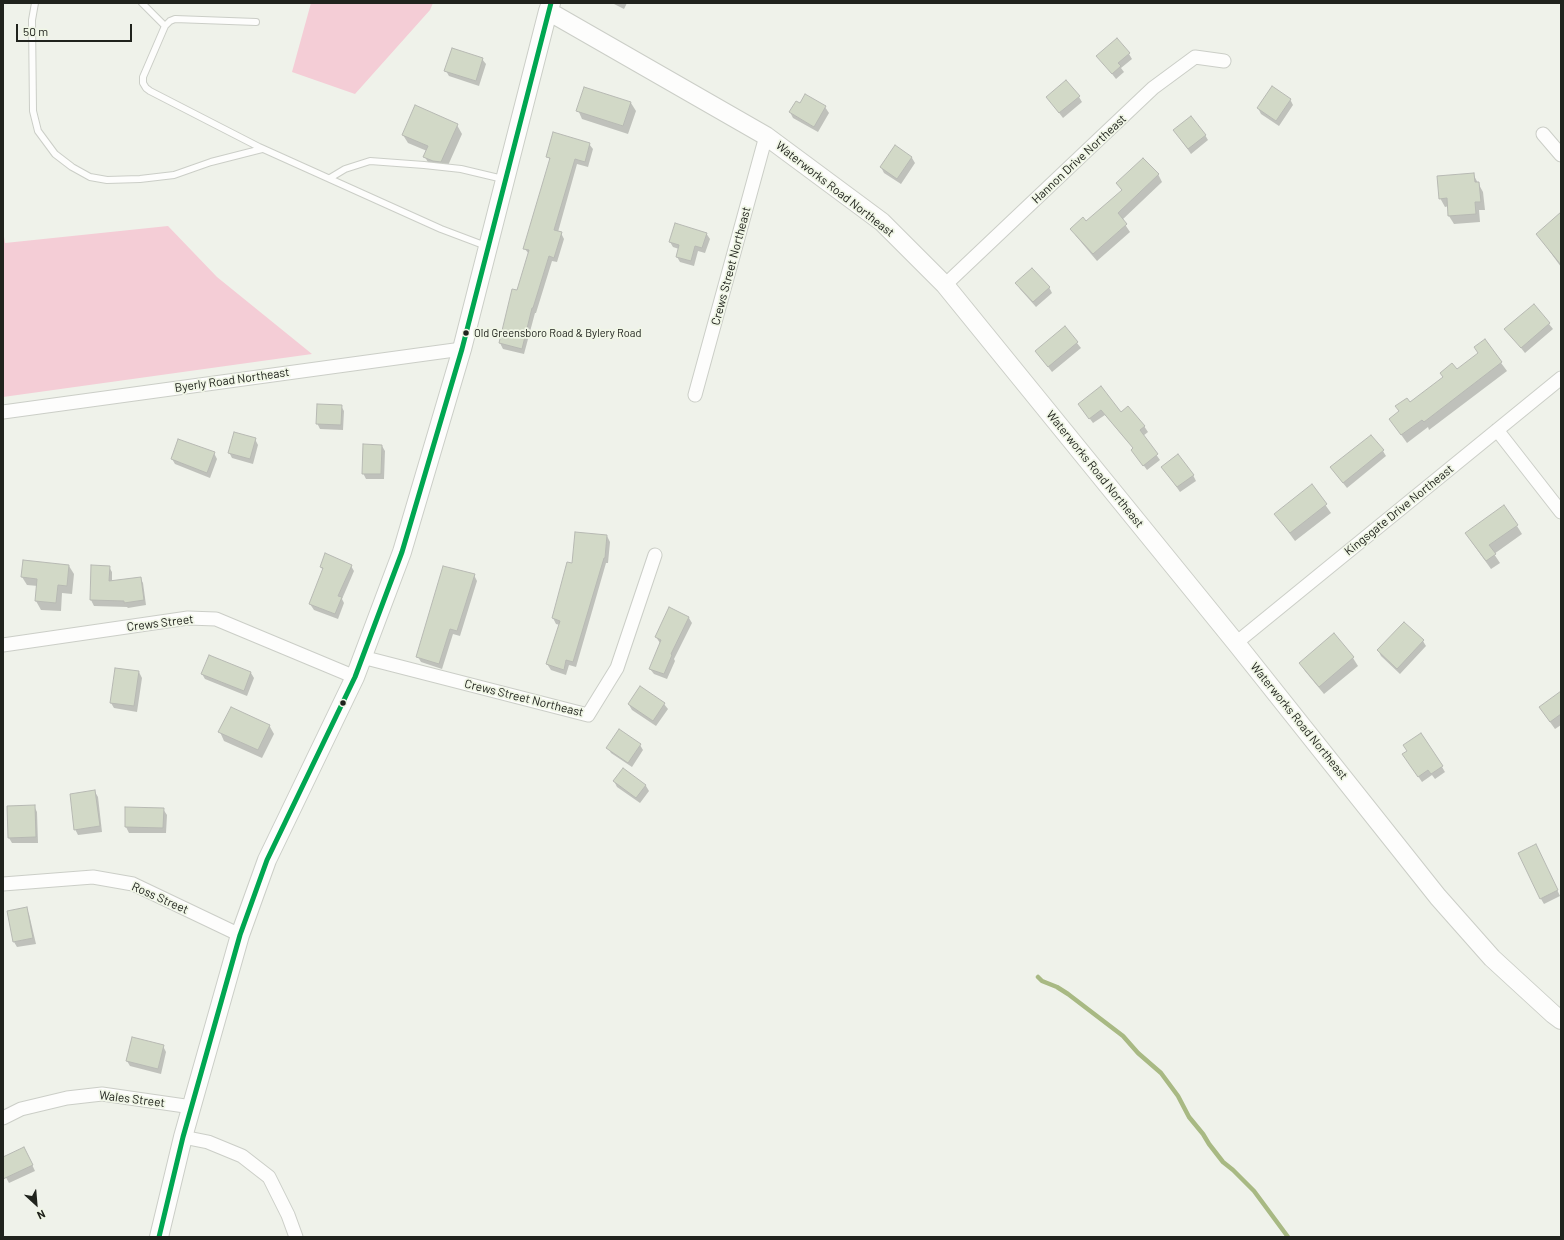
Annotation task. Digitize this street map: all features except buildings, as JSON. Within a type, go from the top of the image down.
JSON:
[{"type":"street","name":"Waterworks Road Northeast","points":[[549,7],[766,136],[882,222],[945,285],[1236,643],[1438,897],[1492,958],[1561,1020]]},
{"type":"street","points":[[159,1237],[183,1137],[240,935],[266,860],[355,676],[402,552],[462,348],[549,7]]},
{"type":"street","name":"Hannon Drive Northeast","points":[[945,285],[1153,88],[1195,58],[1224,61]]},
{"type":"street","points":[[1543,134],[1561,155]]},
{"type":"street","name":"Crews Street Northeast","points":[[695,395],[766,136]]},
{"type":"street","name":"Byerly Road Northeast","points":[[3,412],[462,348]]},
{"type":"street","name":"Kingsgate Drive Northeast","points":[[1236,643],[1561,378]]},
{"type":"street","points":[[1498,430],[1561,512]]},
{"type":"street","name":"Crews Street Northeast","points":[[362,657],[588,715],[617,668],[655,555]]},
{"type":"street","name":"Crews Street","points":[[3,645],[188,618],[216,619],[355,676]]},
{"type":"street","name":"Ross Street","points":[[3,884],[93,877],[133,884],[240,935]]},
{"type":"street","name":"Wales Street","points":[[3,1118],[21,1110],[67,1098],[102,1094],[192,1107]]},
{"type":"street","points":[[183,1137],[208,1142],[242,1156],[268,1177],[288,1215],[296,1237]]},
{"type":"lane","points":[[35,3],[32,20],[33,111],[38,131],[55,154],[72,168],[90,177],[107,180],[140,179],[174,175],[211,162],[262,149]]},
{"type":"lane","points":[[142,3],[165,26]]},
{"type":"lane","points":[[256,22],[175,19],[170,21],[165,26],[143,77],[143,83],[146,88],[262,149],[330,178],[441,229],[488,247]]},
{"type":"lane","points":[[330,178],[345,169],[370,161],[461,169],[505,180]]},
{"type":"shaded area","points":[[311,3],[433,3],[430,10],[355,94],[292,72]]},
{"type":"shaded area","points":[[168,226],[217,277],[312,354],[3,397],[3,230],[5,243]]},
{"type":"waterway","points":[[1038,977],[1042,981],[1057,987],[1068,994],[1123,1036],[1138,1053],[1161,1073],[1178,1096],[1189,1117],[1209,1144],[1223,1162],[1254,1191],[1288,1237]]},
{"type":"transit line","points":[[159,1237],[183,1137],[240,935],[267,860],[355,677],[402,552],[462,349],[551,3]]},
{"type":"place","name":"Old Greensboro Road & Bylery Road","points":[[466,333]]}]
